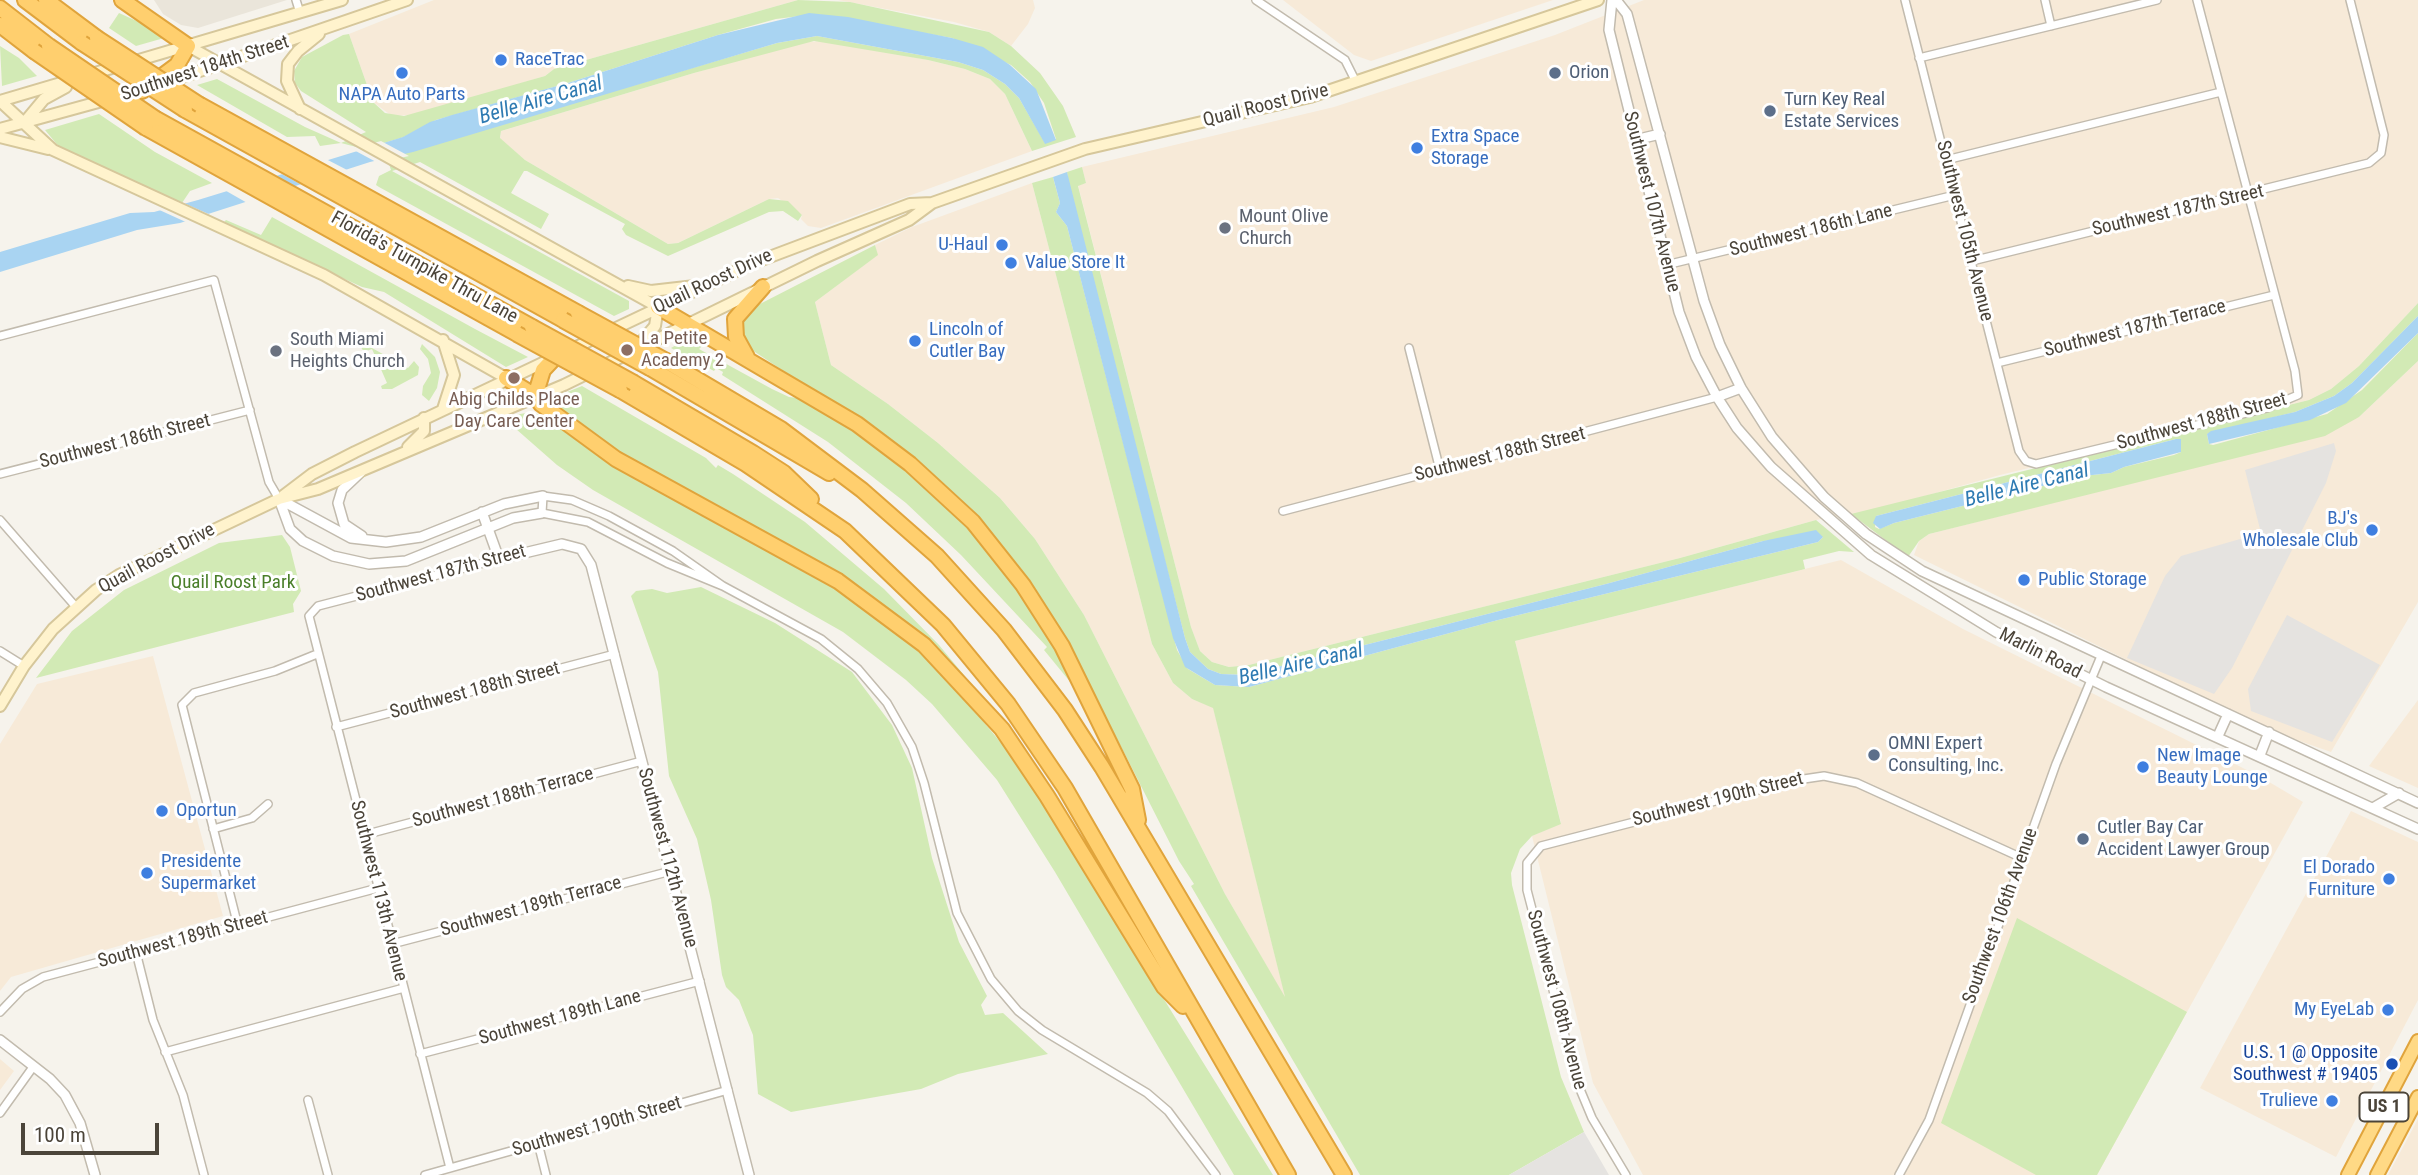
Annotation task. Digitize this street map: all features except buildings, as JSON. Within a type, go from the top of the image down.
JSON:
[{"type":"highway","name":"Florida's Turnpike Thru Lane","points":[[25,0],[82,43],[185,110],[258,153],[650,368],[800,458],[862,490]]},
{"type":"highway","points":[[46,0],[97,38],[200,105],[666,361],[781,429],[862,490],[936,556],[1004,630],[1077,729],[1141,831],[1344,1175]]},
{"type":"highway","points":[[122,0],[188,46],[177,65],[142,91]]},
{"type":"highway","name":"Florida's Turnpike Thru Lane","points":[[0,8],[151,123],[226,160],[634,383],[784,473],[845,531]]},
{"type":"highway","points":[[0,25],[34,51],[151,123],[205,162],[620,390],[746,464],[845,531],[943,625],[1008,704],[1065,789],[1288,1175]]},
{"type":"highway","points":[[748,358],[736,337],[735,319],[763,287]]},
{"type":"highway","points":[[658,307],[748,358],[893,450],[941,491],[999,553],[1042,613],[1079,680],[1132,789],[1141,831]]},
{"type":"highway","points":[[535,396],[543,370],[559,353]]},
{"type":"highway","points":[[506,378],[535,396],[541,404],[616,459],[838,581],[897,623],[938,659],[1002,729],[1047,796],[1164,987],[1197,1019]]},
{"type":"highway","name":"US 1","points":[[2350,1174],[2418,1041]]},
{"type":"highway","name":"US 1","points":[[2377,1175],[2418,1097]]},
{"type":"main road","name":"Southwest 184th Street","points":[[0,101],[342,0]]},
{"type":"main road","name":"Southwest 184th Street","points":[[0,129],[142,91],[407,0]]},
{"type":"main road","name":"Quail Roost Drive","points":[[279,499],[312,474],[424,418],[783,250],[910,204],[932,203],[1085,149],[1266,109],[1356,82],[1598,0]]},
{"type":"main road","points":[[300,109],[287,81],[288,64],[298,51],[327,28]]},
{"type":"main road","points":[[188,46],[658,307],[654,326],[631,353]]},
{"type":"main road","points":[[24,123],[44,99],[99,72]]},
{"type":"main road","points":[[0,101],[53,150]]},
{"type":"main road","points":[[0,137],[53,150],[324,275],[506,378]]},
{"type":"main road","name":"Quail Roost Drive","points":[[0,706],[24,666],[53,629],[76,607],[119,575],[279,499],[318,489],[631,353],[763,287],[909,220],[932,203]]},
{"type":"main road","points":[[618,284],[657,291],[710,283]]},
{"type":"main road","points":[[443,340],[454,375],[443,409]]},
{"type":"main road","points":[[404,451],[424,430],[424,418]]},
{"type":"street","points":[[296,0],[300,13]]},
{"type":"street","points":[[1256,0],[1345,60],[1356,82]]},
{"type":"street","name":"Southwest 107th Avenue","points":[[1614,0],[1626,14],[1714,329],[1741,388]]},
{"type":"street","name":"Southwest 107th Avenue","points":[[1614,0],[1609,30],[1666,265],[1690,343],[1717,397]]},
{"type":"street","name":"Southwest 105th Avenue","points":[[1905,0],[2019,451],[2026,461]]},
{"type":"street","points":[[2045,0],[2051,26]]},
{"type":"street","points":[[1919,58],[2157,0]]},
{"type":"street","points":[[2197,0],[2274,295]]},
{"type":"street","name":"Southwest 187th Street","points":[[1972,261],[2361,166],[2381,153],[2383,129],[2350,0]]},
{"type":"street","points":[[1946,160],[2221,92]]},
{"type":"street","points":[[1635,140],[1660,134]]},
{"type":"street","name":"Southwest 186th Lane","points":[[1666,265],[1955,195]]},
{"type":"street","points":[[0,336],[214,280],[269,482],[279,499],[290,529],[303,541],[333,556],[351,561],[388,564],[406,561],[513,518],[542,513],[589,522],[667,563],[723,586],[828,643],[858,668],[877,690],[898,720],[916,757],[957,913],[991,979],[1018,1010],[1042,1030],[1163,1106],[1192,1138],[1216,1175]]},
{"type":"street","name":"Southwest 187th Terrace","points":[[1997,363],[2274,295]]},
{"type":"street","name":"Southwest 188th Street","points":[[2026,461],[2042,463],[2277,405],[2296,397],[2298,381],[2274,295]]},
{"type":"street","points":[[1409,348],[1440,470]]},
{"type":"street","points":[[1717,397],[1741,388]]},
{"type":"street","name":"Marlin Road","points":[[1741,388],[1786,456],[1824,497],[1866,534],[1923,571],[2418,803]]},
{"type":"street","name":"Southwest 188th Street","points":[[1283,511],[1717,397]]},
{"type":"street","name":"Marlin Road","points":[[1717,397],[1770,467],[1871,555],[1996,632],[2091,680],[2418,829]]},
{"type":"street","name":"Southwest 186th Street","points":[[0,474],[250,410]]},
{"type":"street","points":[[365,468],[342,490],[338,510],[344,524],[351,531],[370,540]]},
{"type":"street","points":[[279,499],[351,538],[403,541],[421,537],[511,502],[542,496],[572,500],[593,508],[673,551],[723,586]]},
{"type":"street","points":[[542,496],[542,513]]},
{"type":"street","points":[[589,522],[593,508]]},
{"type":"street","points":[[482,512],[499,559]]},
{"type":"street","points":[[0,520],[76,607]]},
{"type":"street","name":"Southwest 187th Street","points":[[309,613],[318,606],[555,544],[576,546]]},
{"type":"street","name":"Southwest 112th Avenue","points":[[576,546],[585,553],[591,565],[749,1175]]},
{"type":"street","name":"Southwest 113th Avenue","points":[[309,613],[317,654],[450,1168]]},
{"type":"street","points":[[0,652],[24,666]]},
{"type":"street","points":[[238,926],[183,716],[184,700],[194,693],[268,674],[317,654]]},
{"type":"street","name":"Southwest 188th Street","points":[[336,727],[615,654]]},
{"type":"street","name":"Southwest 106th Avenue","points":[[1899,1175],[1929,1119],[2022,858],[2101,656]]},
{"type":"street","points":[[2218,736],[2228,714]]},
{"type":"street","points":[[2260,755],[2269,733]]},
{"type":"street","name":"Southwest 188th Terrace","points":[[364,835],[642,761]]},
{"type":"street","name":"Southwest 190th Street","points":[[1530,857],[1541,846],[1558,839],[1824,776],[1857,783],[2022,858]]},
{"type":"street","points":[[2373,808],[2399,793]]},
{"type":"street","points":[[213,830],[252,818],[268,804]]},
{"type":"street","name":"Southwest 108th Avenue","points":[[1530,857],[1524,873],[1527,890],[1574,1072],[1592,1118],[1626,1175]]},
{"type":"street","name":"Southwest 189th Terrace","points":[[392,944],[670,871]]},
{"type":"street","name":"Southwest 189th Street","points":[[0,1012],[36,979],[378,888]]},
{"type":"street","points":[[136,952],[153,1020],[183,1095],[204,1175]]},
{"type":"street","name":"Southwest 189th Lane","points":[[421,1054],[699,981]]},
{"type":"street","points":[[165,1052],[404,988]]},
{"type":"street","points":[[0,1041],[55,1083],[71,1104],[84,1134],[95,1175]]},
{"type":"street","points":[[0,1113],[33,1067]]},
{"type":"street","name":"Southwest 190th Street","points":[[425,1175],[728,1090]]},
{"type":"street","points":[[309,1100],[328,1175]]},
{"type":"street","points":[[538,1143],[546,1175]]},
{"type":"shaded area","points":[[154,0],[287,0],[198,28],[181,25],[163,14]]},
{"type":"shaded area","points":[[434,0],[798,0],[554,69],[545,76],[460,102],[411,115],[392,116],[373,102],[349,34]]},
{"type":"shaded area","points":[[838,0],[1033,0],[1035,8],[1028,24],[1011,46],[989,32],[954,22]]},
{"type":"shaded area","points":[[1283,0],[1553,0],[1371,61],[1354,55]]},
{"type":"shaded area","points":[[1644,0],[2418,0],[2418,303],[2359,366],[2331,389],[2309,400],[2000,475],[1875,510],[1816,520],[1680,558],[1249,665],[1229,667],[1212,662],[1200,651],[1191,627],[1078,185],[1086,183],[1082,167],[1334,107],[1555,35]]},
{"type":"shaded area","points":[[827,41],[928,60],[965,69],[990,79],[1005,94],[1032,151],[821,228],[808,226],[801,219],[802,215],[778,198],[769,199],[678,243],[668,244],[525,160],[500,139],[501,131],[694,73],[801,42]]},
{"type":"shaded area","points":[[1032,183],[1152,644],[1173,683],[1192,699],[1213,707],[1286,1000],[1225,894],[1084,615],[1035,539],[1000,498],[938,443],[831,365],[815,302],[877,255],[875,245],[912,227]]},
{"type":"shaded area","points":[[2418,361],[2418,602],[2331,752],[2271,731],[1914,555],[1919,541],[1929,534],[2095,492],[2359,417]]},
{"type":"shaded area","points":[[2334,443],[2336,451],[2326,483],[2232,668],[2214,694],[2127,658],[2165,576],[2181,556],[2261,533],[2245,470]]},
{"type":"shaded area","points":[[1841,560],[1963,629],[2259,776],[2303,802],[2097,1175],[1643,1175],[1593,1083],[1532,836],[1561,823],[1515,641]]},
{"type":"shaded area","points":[[2287,615],[2380,665],[2332,742],[2251,711],[2248,689]]},
{"type":"shaded area","points":[[153,656],[223,916],[11,977],[0,991],[0,744],[37,684]]},
{"type":"shaded area","points":[[2418,700],[2418,788],[2369,766]]},
{"type":"shaded area","points":[[2351,811],[2418,842],[2418,1000],[2336,1157],[2200,1088]]},
{"type":"shaded area","points":[[0,1059],[14,1071],[0,1090]]},
{"type":"shaded area","points":[[2418,1119],[2418,1175],[2388,1175]]},
{"type":"shaded area","points":[[1584,1132],[1609,1175],[1509,1175]]},
{"type":"green space","points":[[798,0],[850,2],[989,32],[1011,46],[1040,73],[1063,106],[1076,137],[1032,151],[1005,94],[990,79],[965,69],[928,60],[814,41],[694,73],[501,131],[500,138],[525,160],[668,244],[678,243],[769,199],[788,201],[802,215],[798,221],[783,211],[769,212],[668,256],[626,235],[622,229],[625,224],[527,171],[524,171],[511,193],[549,214],[541,229],[420,162],[392,171],[629,301],[629,309],[614,316],[376,185],[379,176],[391,170],[387,158],[777,43],[817,36],[958,62],[983,70],[1005,84],[1019,98],[1045,143],[1056,139],[1044,103],[1030,82],[1011,65],[952,38],[816,14],[776,19],[718,35],[568,83],[436,120],[404,137],[364,149],[341,143],[366,132],[301,91],[295,83],[294,71],[302,57],[343,35],[349,34],[373,102],[385,113],[404,116],[545,76],[554,69]]},
{"type":"green space","points":[[119,13],[164,38],[136,46],[109,28]]},
{"type":"green space","points":[[0,46],[19,58],[37,76],[2,86]]},
{"type":"green space","points":[[217,79],[305,127],[341,143],[320,146],[315,136],[287,137],[197,85]]},
{"type":"green space","points":[[99,114],[155,152],[212,183],[190,191],[182,203],[60,148],[45,130]]},
{"type":"green space","points":[[1082,167],[1086,183],[1078,186],[1191,627],[1200,651],[1212,662],[1229,667],[1249,665],[1680,558],[1816,520],[1854,552],[1839,551],[1803,560],[1805,569],[1515,641],[1561,824],[1532,836],[1520,849],[1511,873],[1512,885],[1561,1077],[1584,1132],[1509,1175],[1360,1175],[1191,886],[1194,884],[1179,861],[1104,713],[1018,569],[830,402],[752,350],[744,342],[740,321],[754,307],[875,245],[878,255],[815,302],[831,365],[938,443],[1000,498],[1035,539],[1084,615],[1225,894],[1285,997],[1213,708],[1192,699],[1173,683],[1152,644],[1032,183],[1053,177],[1060,203],[1056,212],[1067,226],[1177,650],[1188,669],[1215,685],[1249,687],[1498,620],[1818,542],[1823,537],[1763,541],[1606,584],[1246,675],[1221,674],[1208,669],[1190,652],[1185,638],[1070,197],[1067,172]]},
{"type":"green space","points":[[272,217],[528,357],[506,367],[384,292],[362,287],[223,223],[226,220],[261,235]]},
{"type":"green space","points":[[2418,303],[2418,316],[2352,383],[2334,396],[2295,412],[2207,434],[2209,444],[2213,445],[2327,414],[2362,390],[2418,333],[2418,361],[2359,417],[2325,436],[1929,534],[1919,541],[1908,557],[1851,514],[2309,400],[2331,389],[2359,366]],"holes":[[[2181,439],[2181,452],[2174,455],[2124,467],[2111,473],[2083,476],[1894,523],[1879,529],[1875,527],[1876,516]]]},
{"type":"green space","points":[[363,334],[366,336],[363,343],[408,368],[414,361],[419,367],[418,375],[392,389],[382,389],[381,386],[387,383],[372,349],[364,352],[359,344],[358,338]]},
{"type":"green space","points":[[685,337],[702,346],[699,349],[772,389],[789,397],[806,399],[881,446],[976,532],[1045,626],[1076,689],[1044,650],[1047,647],[961,555],[906,503],[828,442],[722,375],[723,372],[716,368],[714,371],[671,348],[678,344],[691,347],[680,342]]},
{"type":"green space","points":[[422,344],[435,357],[440,372],[437,388],[429,401],[422,395],[423,386],[431,373],[428,359],[420,349]]},
{"type":"green space","points":[[582,386],[706,458],[716,468],[718,465],[733,474],[805,522],[884,589],[939,645],[973,686],[909,628],[605,445],[551,402],[550,399]]},
{"type":"green space","points":[[531,412],[546,417],[640,480],[857,600],[933,661],[1016,761],[1273,1175],[1234,1175],[1055,872],[997,780],[932,704],[906,680],[843,632],[593,490],[557,465],[516,429],[515,415]]},
{"type":"green space","name":"Quail Roost Park","points":[[282,535],[290,547],[301,591],[293,604],[294,612],[36,678],[72,631],[124,590],[219,543]]},
{"type":"green space","points":[[701,587],[775,623],[852,672],[892,725],[912,768],[932,858],[959,942],[987,996],[981,1005],[985,1015],[1003,1013],[1048,1054],[958,1074],[921,1089],[791,1112],[758,1094],[753,1035],[739,1000],[726,987],[722,975],[711,900],[697,839],[669,776],[658,672],[631,596],[636,591],[652,589],[667,593]]},
{"type":"green space","points":[[2017,918],[2187,1012],[2097,1175],[2036,1175],[1941,1123]]},
{"type":"water","name":"Belle Aire Canal","points":[[809,13],[848,17],[983,47],[1010,65],[1036,89],[1056,140],[1045,144],[1019,98],[1005,84],[983,70],[958,62],[817,36],[777,43],[413,152],[370,162],[180,223],[137,230],[0,272],[0,252],[130,213],[154,212],[198,200],[403,137],[430,122],[452,115],[568,83],[718,35]]},
{"type":"water","name":"Belle Aire Canal","points":[[1067,172],[1185,638],[1190,652],[1208,669],[1221,674],[1246,675],[1606,584],[1763,541],[1816,530],[1823,537],[1818,542],[1498,620],[1249,687],[1215,685],[1185,667],[1173,638],[1067,226],[1056,212],[1060,203],[1053,177]]},
{"type":"water","points":[[2418,316],[2418,333],[2346,403],[2310,420],[2209,444],[2207,434],[2211,431],[2295,412],[2334,396],[2352,383]]},
{"type":"water","name":"Belle Aire Canal","points":[[2181,439],[2181,452],[2111,473],[2083,476],[1894,523],[1880,529],[1873,523],[1876,516]]},
{"type":"pier","points":[[381,141],[409,156],[378,163],[352,149]]},
{"type":"pier","points":[[322,157],[351,172],[304,186],[276,171]]},
{"type":"pier","points":[[266,174],[294,189],[249,204],[221,188]]},
{"type":"pier","points":[[179,201],[211,215],[188,223],[155,208]]},
{"type":"place","name":"RaceTrac","points":[[501,60]]},
{"type":"place","name":"NAPA Auto Parts","points":[[402,73]]},
{"type":"place","name":"Orion","points":[[1555,73]]},
{"type":"place","name":"Turn Key Real Estate Services","points":[[1770,111]]},
{"type":"place","name":"Extra Space Storage","points":[[1417,148]]},
{"type":"place","name":"Mount Olive Church","points":[[1225,228]]},
{"type":"place","name":"U-Haul","points":[[1002,245]]},
{"type":"place","name":"Value Store It","points":[[1011,263]]},
{"type":"place","name":"Lincoln of Cutler Bay","points":[[915,341]]},
{"type":"place","name":"La Petite Academy 2","points":[[627,350]]},
{"type":"place","name":"South Miami Heights Church","points":[[276,351]]},
{"type":"place","name":"Abig Childs Place Day Care Center","points":[[514,378]]},
{"type":"place","name":"BJ's Wholesale Club","points":[[2372,530]]},
{"type":"place","name":"Public Storage","points":[[2024,580]]},
{"type":"place","name":"OMNI Expert Consulting, Inc.","points":[[1874,755]]},
{"type":"place","name":"New Image Beauty Lounge","points":[[2143,767]]},
{"type":"place","name":"Oportun","points":[[162,811]]},
{"type":"place","name":"Cutler Bay Car Accident Lawyer Group","points":[[2083,839]]},
{"type":"place","name":"Presidente Supermarket","points":[[147,873]]},
{"type":"place","name":"El Dorado Furniture","points":[[2389,879]]},
{"type":"place","name":"My EyeLab","points":[[2388,1010]]},
{"type":"place","name":"U.S. 1 @ Opposite Southwest # 19405","points":[[2392,1064]]},
{"type":"place","name":"Trulieve","points":[[2332,1101]]}]
